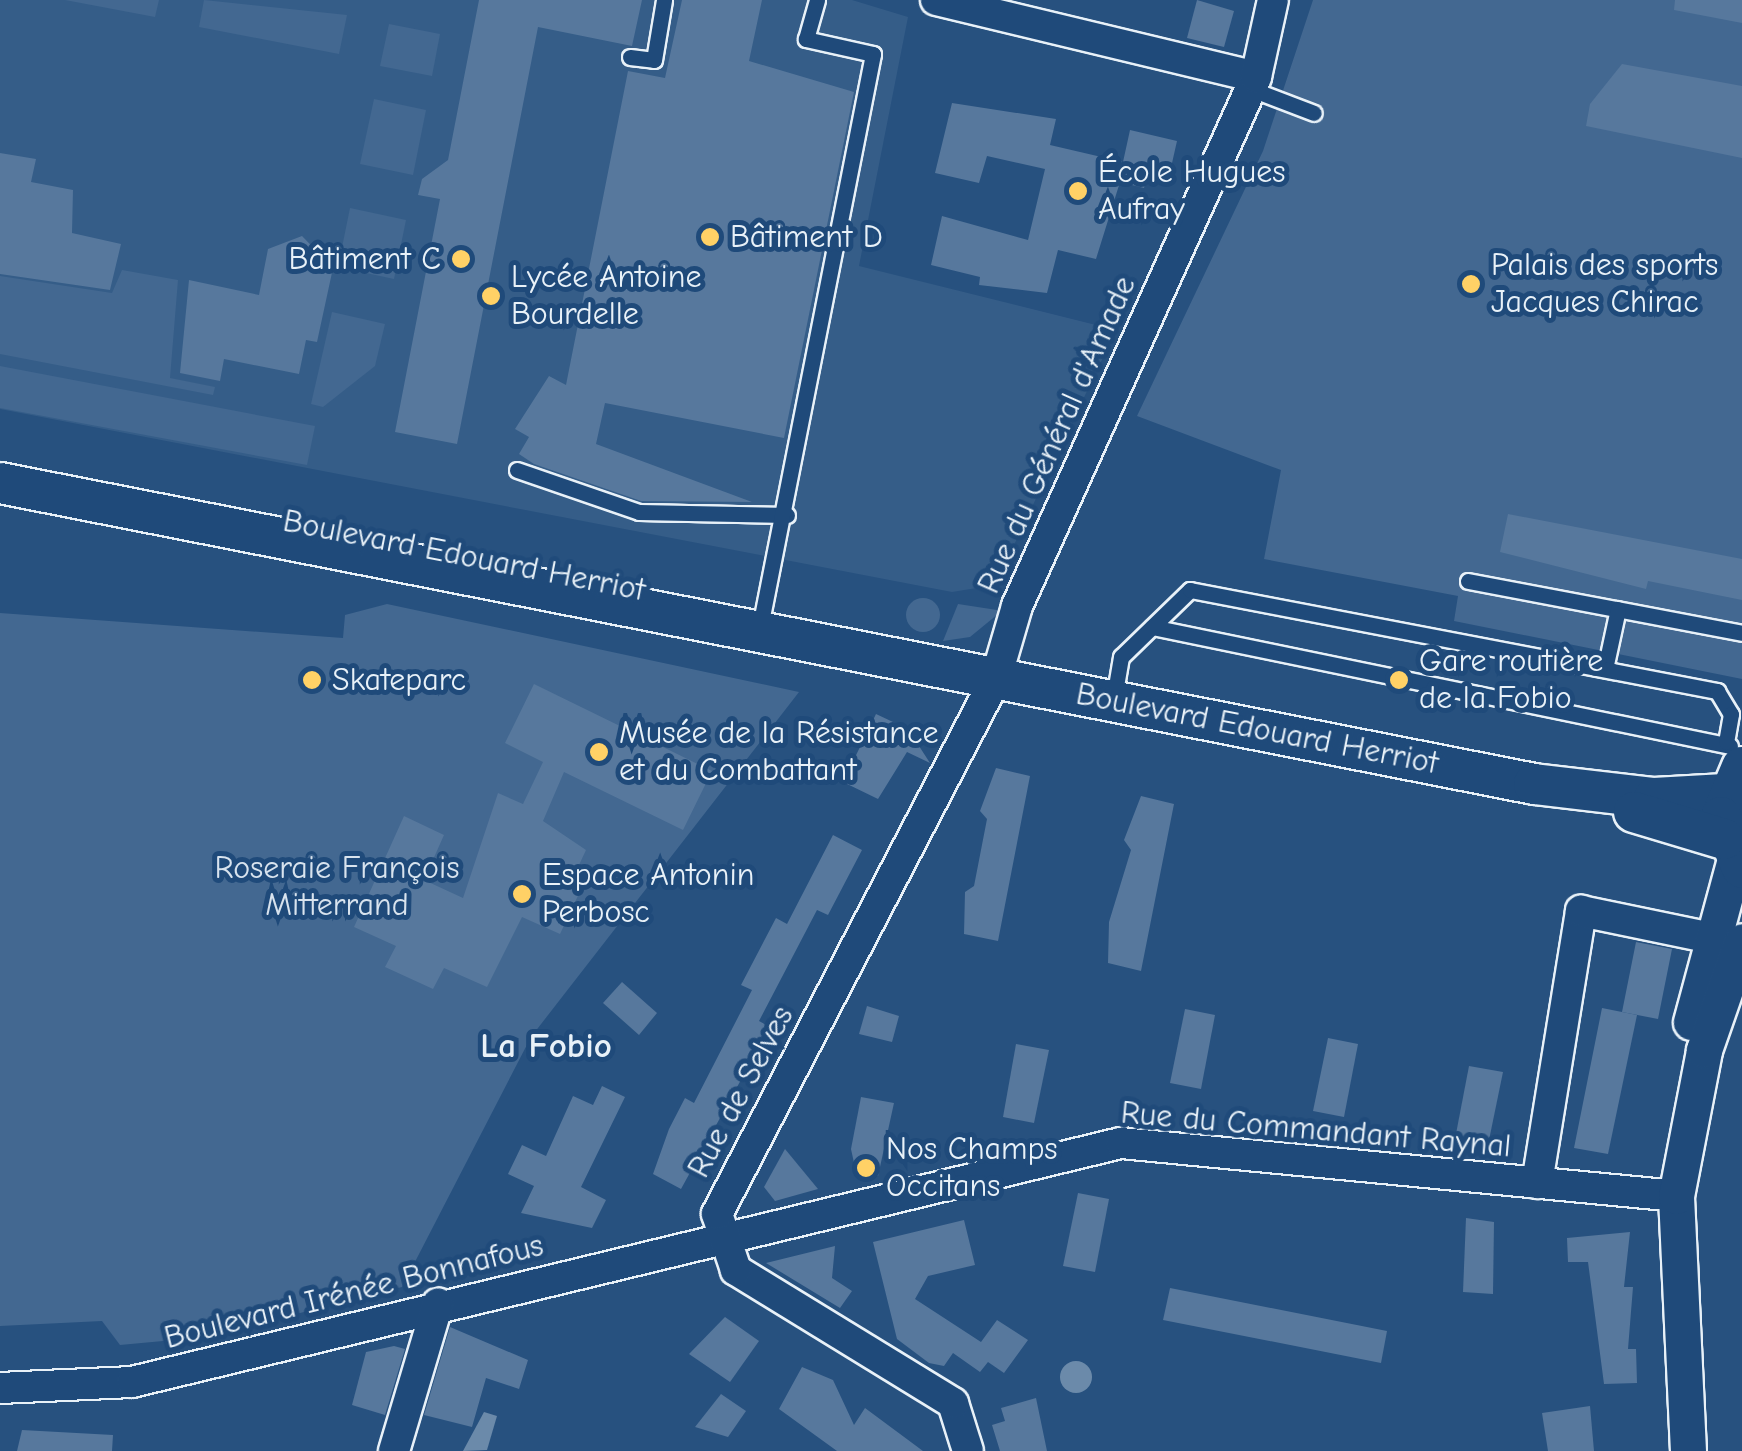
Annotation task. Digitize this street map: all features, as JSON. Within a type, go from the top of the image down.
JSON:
[{"type":"main road","name":"Boulevard Edouard Herriot","points":[[0,483],[761,623],[922,664],[1534,784],[1654,798],[1734,766]]},
{"type":"main road","points":[[1734,766],[1734,856]]},
{"type":"main road","name":"Boulevard Edouard Herriot","points":[[1534,784],[1734,856]]},
{"type":"street","points":[[936,0],[1254,83]]},
{"type":"street","name":"Rue du Général d'Amade","points":[[996,678],[1016,606],[1254,83],[1272,0]]},
{"type":"street","name":"Rue de Selves","points":[[721,1242],[717,1214],[996,678]]},
{"type":"street","points":[[1688,1451],[1676,1196],[1726,940],[1734,856]]},
{"type":"street","points":[[1537,1183],[1582,911],[1726,940]]},
{"type":"street","name":"Rue du Commandant Raynal","points":[[721,1242],[1121,1143],[1676,1196]]},
{"type":"street","points":[[721,1242],[736,1270],[953,1403],[968,1451]]},
{"type":"street","name":"Boulevard Irénée Bonnafous","points":[[0,1388],[132,1382],[438,1303],[721,1242]]},
{"type":"street","points":[[394,1451],[438,1303]]},
{"type":"lane","points":[[630,57],[654,60],[664,0]]},
{"type":"lane","points":[[761,623],[788,515],[873,54],[806,39],[818,0]]},
{"type":"lane","points":[[1254,83],[1314,112]]},
{"type":"lane","name":"Boulevard Edouard Herriot","points":[[0,469],[761,623]]},
{"type":"lane","points":[[517,470],[639,512],[788,515]]},
{"type":"lane","points":[[1468,581],[1742,632]]},
{"type":"lane","points":[[1114,701],[1121,657],[1190,590],[1716,691],[1731,714],[1734,766],[1152,628]]},
{"type":"lane","points":[[1605,669],[1618,610]]},
{"type":"shaded area","name":"Lycée Antoine Bourdelle","points":[[0,0],[852,0],[908,17],[859,266],[1116,330],[995,585],[952,592],[0,409]]},
{"type":"shaded area","points":[[1076,1361],[1088,1365],[1092,1377],[1088,1389],[1076,1393],[1064,1389],[1060,1377],[1064,1365]]},
{"type":"shaded area","points":[[484,1412],[497,1416],[487,1450],[463,1451]]},
{"type":"green space","points":[[65,0],[159,0],[155,17]]},
{"type":"green space","points":[[204,0],[347,15],[339,54],[199,27]]},
{"type":"green space","name":"Palais des sports Jacques Chirac","points":[[1313,0],[1742,0],[1742,679],[1454,621],[1458,596],[1264,559],[1281,470],[1137,416],[1263,151]]},
{"type":"green space","points":[[389,24],[440,34],[432,76],[380,66]]},
{"type":"green space","points":[[374,99],[426,110],[413,175],[360,164]]},
{"type":"green space","points":[[350,208],[406,220],[394,279],[338,267]]},
{"type":"green space","points":[[122,270],[178,280],[170,378],[215,387],[213,395],[0,354],[0,276],[112,293]]},
{"type":"green space","points":[[332,312],[385,324],[375,366],[323,407],[311,404]]},
{"type":"green space","points":[[0,366],[315,426],[307,465],[0,408]]},
{"type":"green space","points":[[923,598],[935,603],[940,615],[935,627],[923,632],[911,627],[906,615],[911,603]]},
{"type":"green space","name":"Roseraie François Mitterrand","points":[[387,604],[799,692],[531,1037],[402,1287],[206,1337],[120,1345],[102,1321],[0,1326],[0,613],[343,638],[345,615]]},
{"type":"green space","points":[[958,604],[997,610],[998,614],[970,637],[943,641]]},
{"type":"building","name":"Bâtiment C","points":[[479,0],[642,0],[632,46],[538,27],[457,444],[395,432],[440,199],[418,195],[422,179],[448,160]]},
{"type":"building","name":"Bâtiment D","points":[[682,0],[762,0],[749,61],[854,92],[784,438],[605,403],[596,444],[752,502],[641,501],[534,464],[519,454],[529,437],[515,429],[549,376],[566,385],[628,71],[665,78]]},
{"type":"building","points":[[1197,0],[1234,11],[1224,47],[1187,38]]},
{"type":"building","points":[[1675,0],[1742,0],[1742,23],[1674,10]]},
{"type":"building","points":[[1622,64],[1742,86],[1742,158],[1586,126],[1590,104]]},
{"type":"building","name":"École Hugues Aufray","points":[[952,103],[1056,119],[1050,145],[1123,162],[1130,130],[1177,141],[1170,172],[1149,168],[1144,188],[1120,182],[1096,259],[1058,250],[1047,293],[979,285],[980,277],[931,265],[942,216],[1028,240],[1045,169],[987,156],[979,183],[935,173]]},
{"type":"building","points":[[0,153],[36,159],[31,182],[73,190],[72,233],[121,244],[110,290],[0,274]]},
{"type":"building","points":[[302,236],[333,268],[317,342],[306,340],[299,374],[224,359],[220,381],[180,373],[189,280],[259,295],[268,249]]},
{"type":"building","points":[[1508,514],[1742,559],[1742,600],[1648,581],[1646,589],[1500,552]]},
{"type":"building","name":"Espace Antonin Perbosc","points":[[534,684],[712,771],[683,830],[564,772],[543,821],[586,850],[573,878],[584,883],[560,934],[522,917],[487,987],[444,968],[433,989],[385,967],[396,946],[354,927],[404,816],[444,835],[424,880],[463,898],[498,793],[523,804],[543,762],[505,743]]},
{"type":"building","points":[[876,714],[908,729],[930,763],[907,752],[878,799],[843,782]]},
{"type":"building","points":[[996,768],[1030,776],[998,941],[964,934],[965,892],[974,886],[987,819],[980,811]]},
{"type":"building","points":[[1141,796],[1174,804],[1141,971],[1108,963],[1109,922],[1131,850],[1124,840]]},
{"type":"building","points":[[833,835],[862,850],[828,915],[817,910],[759,1021],[770,1027],[681,1189],[653,1174],[669,1129],[685,1098],[694,1103],[752,990],[741,985],[776,918],[787,924]]},
{"type":"building","points":[[1636,942],[1672,949],[1658,1019],[1622,1012]]},
{"type":"building","points":[[622,982],[657,1013],[639,1035],[603,1003]]},
{"type":"building","points":[[867,1006],[899,1016],[892,1042],[859,1034]]},
{"type":"building","points":[[1602,1008],[1637,1015],[1608,1154],[1574,1148]]},
{"type":"building","points":[[1185,1009],[1215,1015],[1201,1089],[1170,1083]]},
{"type":"building","points":[[1328,1038],[1358,1044],[1344,1117],[1313,1111]]},
{"type":"building","points":[[1016,1044],[1049,1050],[1034,1123],[1003,1117]]},
{"type":"building","points":[[1469,1066],[1503,1072],[1488,1145],[1455,1139]]},
{"type":"building","points":[[602,1086],[625,1097],[581,1187],[606,1200],[592,1228],[521,1213],[534,1186],[508,1174],[522,1145],[546,1156],[573,1096],[593,1105]]},
{"type":"building","points":[[861,1097],[894,1103],[878,1176],[856,1172],[851,1149]]},
{"type":"building","points":[[785,1149],[818,1189],[775,1201],[764,1187]]},
{"type":"building","points":[[1078,1193],[1109,1199],[1095,1272],[1063,1266]]},
{"type":"building","points":[[1466,1218],[1494,1222],[1493,1294],[1463,1292]]},
{"type":"building","points":[[964,1220],[975,1265],[928,1276],[915,1299],[981,1342],[997,1320],[1028,1340],[1004,1373],[988,1362],[980,1372],[953,1353],[944,1366],[929,1363],[897,1339],[873,1242]]},
{"type":"building","points":[[1630,1232],[1624,1287],[1633,1287],[1628,1349],[1636,1349],[1637,1383],[1604,1384],[1588,1262],[1568,1262],[1567,1238]]},
{"type":"building","points":[[835,1246],[832,1278],[852,1291],[840,1308],[766,1263]]},
{"type":"building","points":[[1170,1288],[1387,1331],[1381,1363],[1163,1320]]},
{"type":"building","points":[[725,1317],[759,1341],[730,1382],[689,1354]]},
{"type":"building","points":[[450,1327],[528,1360],[519,1389],[486,1378],[472,1427],[424,1415]]},
{"type":"building","points":[[394,1346],[405,1349],[385,1415],[352,1405],[366,1352]]},
{"type":"building","points":[[802,1367],[833,1380],[854,1425],[865,1408],[923,1451],[837,1451],[779,1409]]},
{"type":"building","points":[[721,1394],[746,1411],[728,1437],[695,1427]]},
{"type":"building","points":[[1036,1398],[1047,1451],[1000,1451],[992,1425],[1005,1421],[1001,1408]]},
{"type":"building","points":[[1590,1406],[1594,1451],[1548,1451],[1542,1413]]},
{"type":"building","points":[[22,1430],[113,1435],[112,1451],[17,1451]]},
{"type":"place","name":"École Hugues Aufray","points":[[1078,191]]},
{"type":"place","name":"Bâtiment D","points":[[710,237]]},
{"type":"place","name":"Bâtiment C","points":[[461,259]]},
{"type":"place","name":"Palais des sports Jacques Chirac","points":[[1471,284]]},
{"type":"place","name":"Lycée Antoine Bourdelle","points":[[491,296]]},
{"type":"place","name":"Skateparc","points":[[312,680]]},
{"type":"place","name":"Gare routière de la Fobio","points":[[1399,680]]},
{"type":"place","name":"Musée de la Résistance et du Combattant","points":[[599,752]]},
{"type":"place","name":"Espace Antonin Perbosc","points":[[522,894]]},
{"type":"place","name":"Nos Champs Occitans","points":[[866,1168]]},
{"type":"district","name":"La Fobio","points":[[546,1046]]}]
